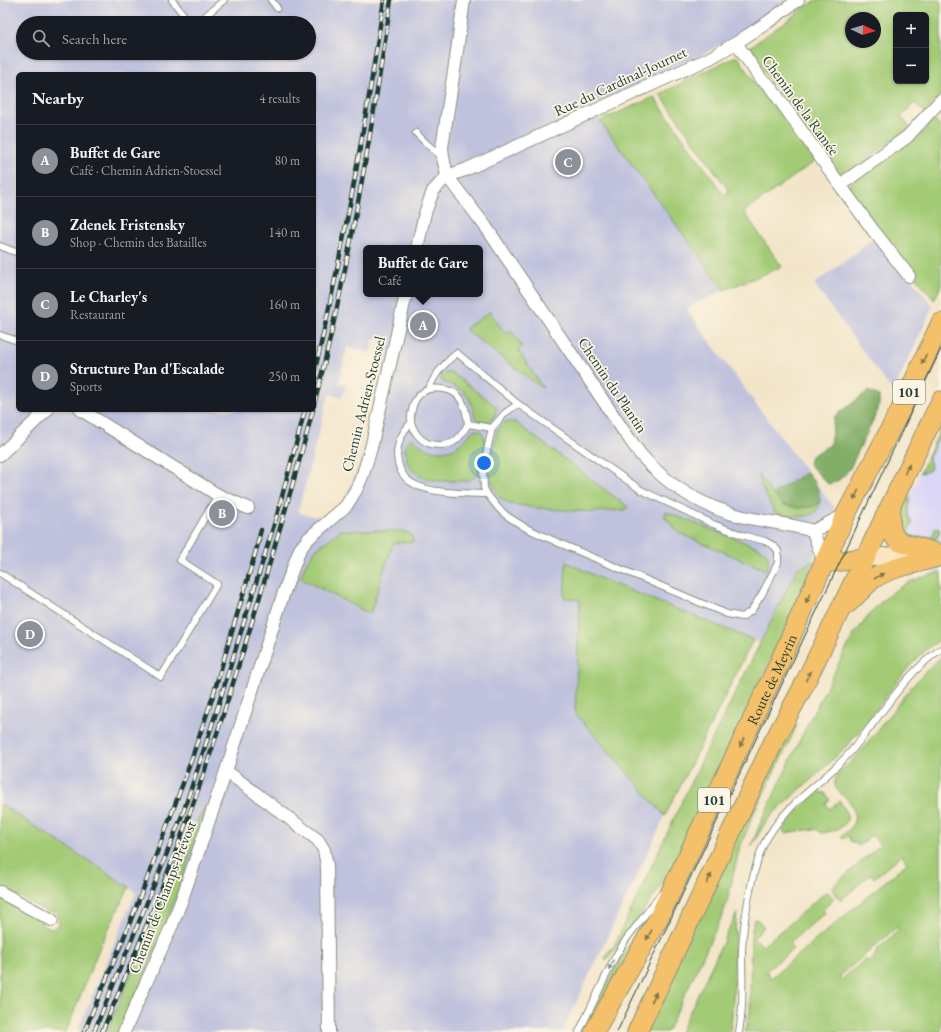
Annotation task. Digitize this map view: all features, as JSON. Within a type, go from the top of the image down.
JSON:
[{"type":"main road","name":"Route de Meyrin","points":[[594,1032],[658,919],[780,661],[846,514],[902,405],[941,323]]},
{"type":"main road","name":"Route de Meyrin","points":[[637,1032],[773,743],[802,689],[941,401]]},
{"type":"main road","points":[[891,505],[891,529],[896,540],[940,554]]},
{"type":"main road","points":[[824,563],[865,558],[940,554]]},
{"type":"main road","points":[[839,611],[874,579],[904,566],[940,554]]},
{"type":"street","points":[[418,245],[425,213],[433,191],[447,176],[442,157],[442,147],[464,0]]},
{"type":"street","name":"Rue du Cardinal-Journet","points":[[447,176],[466,170],[710,58],[768,22],[798,0]]},
{"type":"street","name":"Chemin de la Ramée","points":[[736,43],[762,79],[769,85],[873,230],[909,276]]},
{"type":"street","points":[[840,185],[907,137],[941,100]]},
{"type":"street","name":"Chemin du Plantin","points":[[447,176],[486,227],[623,430],[641,454],[654,468],[681,491],[700,502],[725,512],[813,531]]},
{"type":"street","name":"Chemin Adrien-Stoessel","points":[[318,530],[346,506],[356,490],[363,474],[371,448],[405,297]]},
{"type":"street","points":[[0,455],[45,412]]},
{"type":"street","points":[[84,412],[218,495],[248,508]]},
{"type":"street","points":[[824,563],[813,531],[846,514]]},
{"type":"street","name":"Chemin de Champs-Prévost","points":[[124,1032],[174,919],[226,771],[297,556],[304,543],[318,530]]},
{"type":"street","points":[[226,771],[318,840],[324,850],[327,866],[328,1032]]},
{"type":"street","points":[[0,892],[52,920]]},
{"type":"lane","points":[[172,0],[185,16]]},
{"type":"lane","points":[[205,16],[224,0]]},
{"type":"lane","points":[[271,0],[277,8]]},
{"type":"lane","points":[[416,133],[442,157]]},
{"type":"lane","points":[[0,246],[16,251]]},
{"type":"lane","points":[[0,335],[16,340]]},
{"type":"lane","points":[[429,389],[441,367],[458,353],[518,404],[640,490],[713,524],[742,535],[765,541],[774,546],[778,552],[778,563],[762,594],[751,611],[742,617],[727,614],[560,544],[526,528],[499,509],[486,494],[484,488],[483,469],[492,428],[505,413],[518,404]]},
{"type":"lane","points":[[439,388],[454,392],[464,405],[468,424],[463,433],[454,442],[446,445],[435,446],[418,437],[414,431],[411,423],[413,403],[418,396],[429,389],[439,388]]},
{"type":"lane","points":[[411,423],[401,435],[397,454],[398,466],[404,477],[415,484],[436,491],[486,494]]},
{"type":"lane","points":[[468,424],[492,428]]},
{"type":"lane","points":[[0,573],[161,677],[216,584],[180,560],[218,495]]},
{"type":"lane","points":[[739,1032],[743,994],[742,948],[745,917],[754,872],[758,856],[763,845],[769,834],[785,813],[852,751],[910,677],[928,659],[941,649]]},
{"type":"lane","points":[[579,1032],[621,947],[683,866]]},
{"type":"shaded area","points":[[0,0],[787,0],[740,33],[704,54],[592,105],[600,121],[724,290],[687,310],[835,509],[772,649],[587,573],[669,808],[562,1032],[77,1032],[136,892],[0,804]],"holes":[[[374,339],[389,342],[362,460],[335,520],[302,514],[298,511],[329,394],[343,397],[346,384],[339,383],[347,347],[370,353]],[[341,530],[413,542],[393,542],[369,614],[307,561],[316,549]]]},
{"type":"shaded area","points":[[870,241],[874,241],[912,280],[933,306],[893,392],[814,284]]},
{"type":"shaded area","points":[[941,430],[941,572],[935,573],[923,540],[905,536],[902,512]]},
{"type":"green space","points":[[816,0],[941,0],[941,94],[925,113],[914,103],[901,117],[910,127],[845,177],[838,175],[749,51],[750,47]]},
{"type":"green space","points":[[734,57],[738,57],[760,90],[764,89],[815,161],[744,212],[782,267],[724,290],[600,121],[654,97],[724,195],[729,191],[660,94]]},
{"type":"green space","points":[[930,117],[941,127],[941,286],[934,300],[848,190],[850,183],[919,132],[923,133],[927,128],[925,124]]},
{"type":"green space","points":[[490,312],[505,333],[511,330],[522,347],[518,350],[543,388],[466,330],[466,328]]},
{"type":"green space","points":[[445,373],[455,375],[497,407],[495,415],[490,421],[486,422],[475,418],[473,408],[466,395],[459,388],[442,381],[441,377]]},
{"type":"green space","points":[[868,391],[879,396],[878,410],[850,468],[838,481],[828,484],[809,464],[811,456],[830,445],[834,417]]},
{"type":"green space","points":[[505,422],[515,422],[628,507],[625,510],[591,512],[537,508],[510,504],[500,498],[490,478],[488,470],[498,429]]},
{"type":"green space","points":[[941,428],[941,434],[929,457],[931,467],[929,471],[920,473]]},
{"type":"green space","points":[[473,430],[479,431],[483,434],[485,444],[479,473],[470,480],[439,481],[429,479],[421,477],[415,473],[410,466],[405,449],[406,442],[409,439],[414,440],[430,450],[441,451],[452,449],[462,443]]},
{"type":"green space","points":[[807,472],[816,486],[820,497],[820,502],[813,507],[797,508],[783,505],[772,494]]},
{"type":"green space","points":[[759,475],[772,494],[783,505],[813,507],[820,502],[818,509],[808,516],[775,513],[761,486]]},
{"type":"green space","points":[[910,495],[908,514],[912,524],[907,533],[915,537],[932,537],[936,527],[940,532],[936,539],[912,539],[901,531],[899,519]]},
{"type":"green space","points":[[666,512],[757,547],[766,552],[768,563],[766,570],[679,533],[665,517]]},
{"type":"green space","points":[[341,530],[403,531],[412,535],[413,542],[393,543],[370,614],[300,578],[307,561],[316,549]]},
{"type":"green space","points":[[814,561],[814,564],[808,573],[811,574],[671,871],[656,894],[607,960],[605,959],[610,949],[613,948],[692,780],[796,571],[798,568]]},
{"type":"green space","points":[[566,562],[604,580],[753,640],[665,816],[575,713],[580,600],[564,598]]},
{"type":"green space","points":[[941,572],[941,639],[927,649],[904,673],[863,727],[843,750],[774,813],[765,823],[751,847],[760,824],[809,721],[853,636],[873,610],[894,591],[909,582]]},
{"type":"green space","points":[[941,657],[941,1032],[745,1032],[750,1012],[751,936],[754,919],[758,920],[764,927],[754,937],[763,946],[827,891],[834,899],[823,909],[825,913],[789,943],[793,949],[766,971],[771,978],[907,863],[902,855],[874,878],[871,874],[841,900],[831,888],[880,845],[872,835],[859,846],[849,840],[850,839],[848,836],[842,839],[842,835],[847,832],[853,824],[854,811],[849,801],[837,790],[835,782],[839,773],[862,750],[909,690]],"holes":[[[897,927],[899,930],[876,951],[876,955],[869,961],[865,960],[841,980],[839,977]]]},
{"type":"green space","points":[[794,726],[797,726],[754,813],[739,850],[727,902],[722,916],[667,1032],[644,1032],[778,749]]},
{"type":"green space","points":[[818,792],[825,793],[830,800],[826,804],[830,809],[839,801],[847,814],[845,823],[836,830],[829,832],[822,833],[816,829],[790,832],[787,835],[783,831],[787,822]]},
{"type":"green space","points":[[0,804],[129,887],[100,946],[66,1032],[0,1032],[0,897],[41,919],[42,925],[51,929],[58,925],[59,916],[55,912],[47,912],[0,886]]},
{"type":"green space","points":[[206,806],[178,891],[144,976],[119,1032],[107,1032],[185,841]]},
{"type":"green space","points":[[652,912],[591,1022],[589,1021],[620,958]]},
{"type":"green space","points":[[737,913],[733,1002],[730,1032],[680,1032]]},
{"type":"tram line","points":[[617,1032],[941,349]]},
{"type":"railway","points":[[316,365],[354,183],[384,0]]},
{"type":"railway","points":[[316,397],[338,305],[358,204],[391,0]]},
{"type":"railway","points":[[94,1032],[183,813],[215,716],[277,515],[304,412]]},
{"type":"railway","points":[[102,1032],[158,897],[204,773],[263,586],[289,499],[312,412]]},
{"type":"railway","points":[[257,545],[261,530]]},
{"type":"railway","points":[[84,1032],[144,887],[185,778],[212,699],[259,540]]},
{"type":"place","name":"Le Charley's","points":[[568,162]]},
{"type":"place","name":"Buffet de Gare","points":[[423,325]]},
{"type":"place","name":"Zdenek Fristensky","points":[[222,513]]},
{"type":"place","name":"Structure Pan d'Escalade","points":[[30,634]]}]
